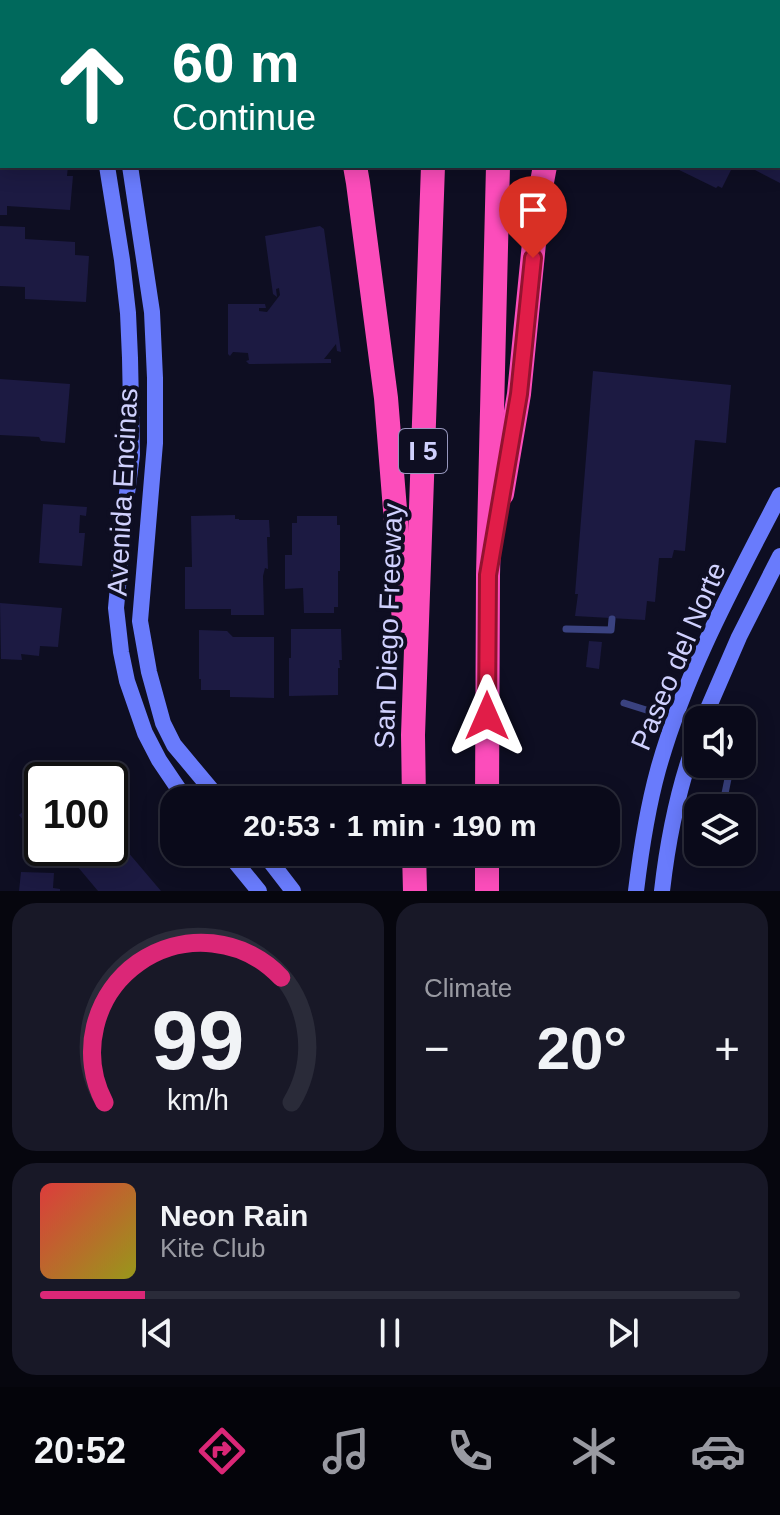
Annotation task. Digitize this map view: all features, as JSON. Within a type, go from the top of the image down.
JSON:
[{"type":"highway","points":[[355,168],[386,398],[413,735]]},
{"type":"highway","name":"San Diego Freeway","points":[[414,786],[433,168]]},
{"type":"highway","points":[[487,786],[488,575],[498,168]]},
{"type":"highway","points":[[488,575],[519,394],[538,203],[545,168]]},
{"type":"highway","points":[[414,866],[415,891]]},
{"type":"highway","points":[[487,866],[487,891]]},
{"type":"street","name":"Avenida Encinas","points":[[107,168],[128,313],[132,455],[116,608],[127,681],[145,733],[177,786]]},
{"type":"street","name":"Avenida Encinas","points":[[130,168],[152,312],[155,378],[155,443],[140,621],[149,672],[163,723],[174,745],[208,786]]},
{"type":"street","name":"Paseo del Norte","points":[[636,891],[643,835],[658,770],[675,719],[713,626],[780,495]]},
{"type":"street","name":"Paseo del Norte","points":[[709,706],[739,637],[780,556]]},
{"type":"street","name":"Paseo del Norte","points":[[662,891],[677,803],[685,778]]},
{"type":"street","points":[[238,866],[259,891]]},
{"type":"street","points":[[274,866],[293,891]]},
{"type":"lane","points":[[566,629],[611,630],[612,619]]},
{"type":"lane","points":[[624,703],[675,719]]},
{"type":"building","points":[[0,168],[68,168],[67,176],[73,176],[70,210],[7,206],[7,215],[0,215]]},
{"type":"building","points":[[675,168],[732,168],[722,188]]},
{"type":"building","points":[[752,168],[780,168],[780,183]]},
{"type":"building","points":[[0,226],[25,227],[25,239],[75,242],[75,255],[89,256],[86,302],[25,299],[25,287],[0,286]]},
{"type":"building","points":[[320,226],[324,229],[341,352],[337,351],[336,344],[324,359],[331,359],[331,363],[249,364],[246,361],[249,360],[248,353],[233,352],[230,356],[228,304],[265,304],[266,308],[259,308],[259,311],[267,312],[280,295],[279,288],[276,289],[277,297],[273,294],[265,236]]},
{"type":"building","points":[[593,371],[731,385],[726,443],[695,440],[685,551],[674,550],[672,558],[659,558],[655,602],[647,601],[645,620],[575,616]]},
{"type":"building","points":[[0,379],[70,384],[65,443],[41,441],[39,437],[0,435]]},
{"type":"building","points":[[43,504],[87,507],[86,516],[80,515],[79,533],[85,533],[82,566],[39,563]]},
{"type":"building","points":[[235,515],[235,519],[239,520],[269,520],[268,569],[265,568],[263,576],[264,615],[231,615],[231,609],[185,609],[185,567],[192,567],[191,516]]},
{"type":"building","points":[[297,516],[337,516],[337,525],[340,525],[340,571],[338,607],[334,607],[334,613],[304,613],[303,588],[285,589],[285,555],[292,555],[292,523],[297,523]]},
{"type":"building","points":[[0,603],[62,608],[58,647],[40,646],[39,656],[21,654],[22,660],[1,659]]},
{"type":"building","points":[[291,629],[341,629],[342,660],[339,660],[338,668],[338,695],[289,696]]},
{"type":"building","points":[[199,630],[227,631],[233,637],[274,637],[274,698],[230,697],[230,690],[201,690]]},
{"type":"building","points":[[589,641],[602,642],[599,669],[586,667]]},
{"type":"building","points":[[128,852],[161,891],[98,891],[77,866],[128,866]]},
{"type":"building","points":[[21,872],[54,873],[53,888],[60,891],[19,891]]},
{"type":"route","points":[[487,716],[488,575],[519,394],[533,258]]}]
